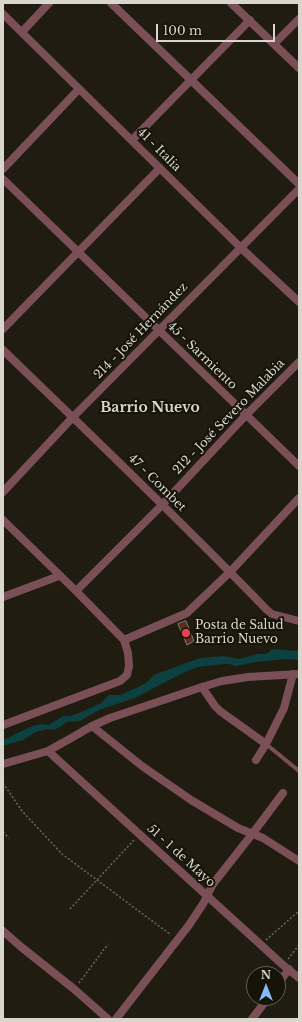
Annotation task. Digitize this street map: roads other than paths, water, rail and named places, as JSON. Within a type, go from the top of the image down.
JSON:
[{"type":"street","points":[[22,32],[49,3]]},
{"type":"street","points":[[111,3],[299,184]]},
{"type":"street","points":[[231,3],[299,68]]},
{"type":"street","name":"41 - Italia","points":[[3,14],[240,247],[299,302]]},
{"type":"street","points":[[274,44],[299,19]]},
{"type":"street","points":[[132,140],[250,20]]},
{"type":"street","points":[[3,169],[79,89]]},
{"type":"street","points":[[3,329],[160,168]]},
{"type":"street","name":"45 - Sarmiento","points":[[3,179],[299,466]]},
{"type":"street","name":"214 - José Hernández","points":[[3,492],[73,417],[299,189]]},
{"type":"street","name":"47 - Combet","points":[[3,350],[73,417],[267,610],[272,614],[299,621]]},
{"type":"street","name":"212 - José Severo Malabia","points":[[76,591],[162,505],[246,415],[299,362]]},
{"type":"street","points":[[124,640],[187,613],[230,572],[299,498]]},
{"type":"street","points":[[3,520],[124,640],[128,653],[129,666],[127,675],[120,681],[3,725]]},
{"type":"street","points":[[3,597],[60,576]]},
{"type":"street","points":[[3,764],[48,751],[92,726],[110,718],[178,694],[222,681],[296,674],[284,708],[266,744],[256,760]]},
{"type":"street","points":[[202,687],[220,711],[266,744]]},
{"type":"street","points":[[92,726],[142,766],[191,800],[238,828],[263,838],[299,861]]},
{"type":"street","name":"51 - 1 de Mayo","points":[[48,751],[285,966]]},
{"type":"street","points":[[116,1019],[178,940],[203,904],[213,884],[283,793]]},
{"type":"street","points":[[3,931],[108,1019]]},
{"type":"street","name":"51 - 1 de Mayo","points":[[286,967],[299,978]]},
{"type":"street","points":[[252,1019],[262,1006]]},
{"type":"lane","points":[[266,744],[299,771]]},
{"type":"water","points":[[273,649],[299,651],[299,660],[285,659],[236,666],[224,664],[197,667],[135,698],[99,710],[80,721],[67,722],[54,730],[47,729],[36,732],[23,740],[3,746],[3,740],[30,727],[41,724],[49,725],[63,716],[71,716],[86,710],[101,703],[109,695],[120,695],[146,683],[154,675],[200,658],[224,656],[239,659],[257,654],[266,654]]},
{"type":"place","name":"Posta de Salud Barrio Nuevo","points":[[186,633]]},
{"type":"district","name":"Barrio Nuevo","points":[[150,408]]}]
